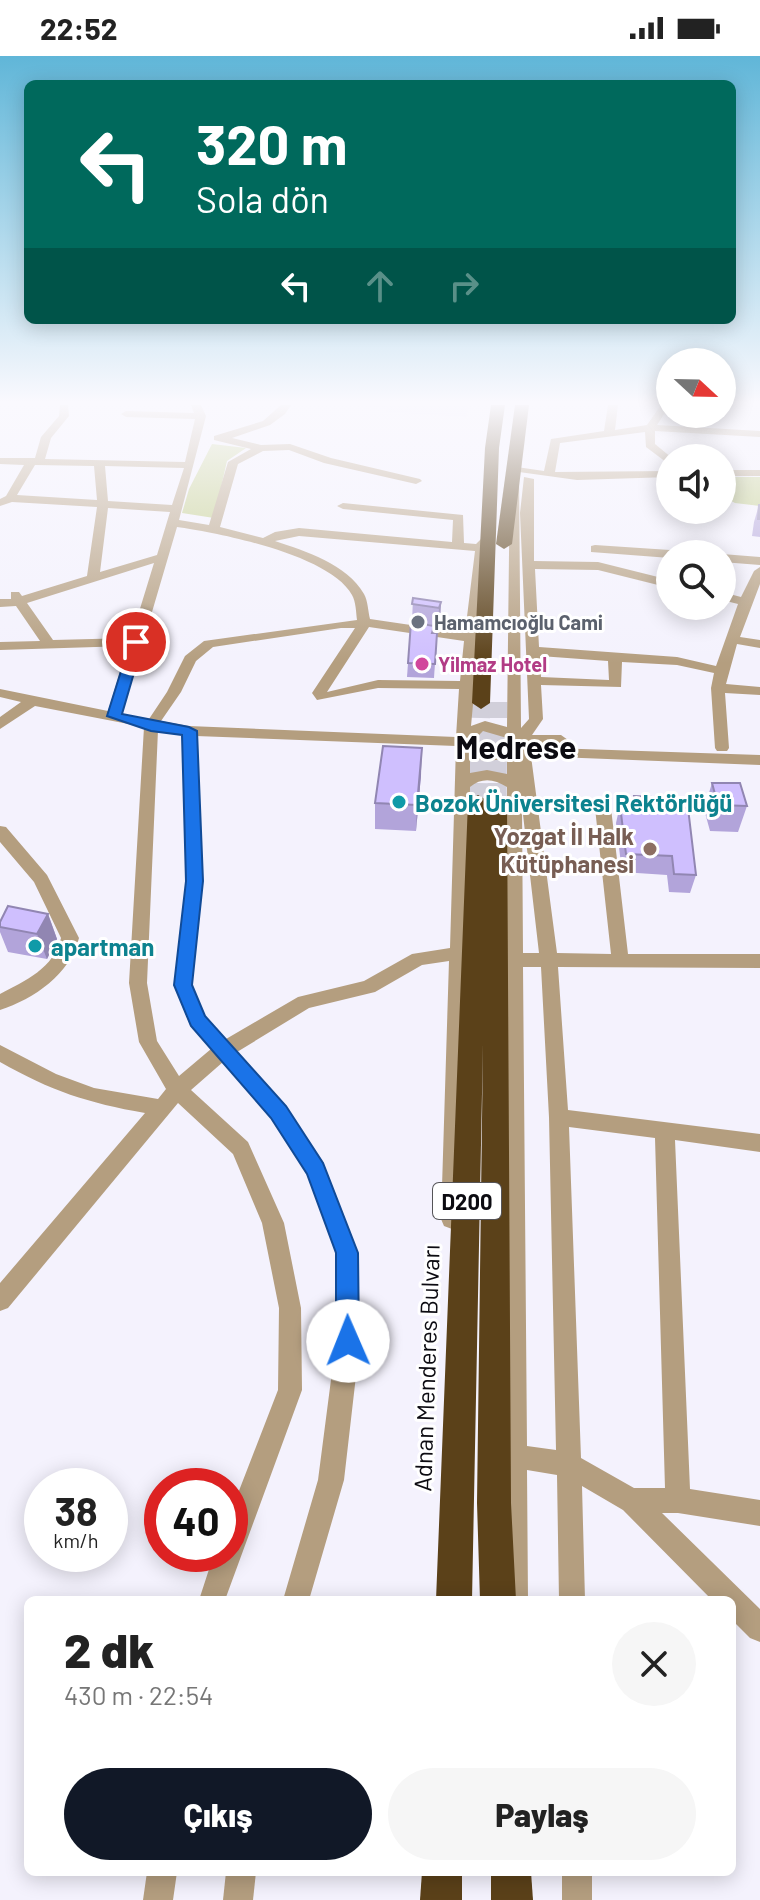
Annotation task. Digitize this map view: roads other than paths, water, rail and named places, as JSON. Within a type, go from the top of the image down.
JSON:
[{"type":"highway","points":[[484,700],[491,491]]},
{"type":"highway","name":"Adnan Menderes Bulvarı","points":[[454,1596],[488,794]]},
{"type":"highway","name":"D200","points":[[488,794],[494,1503],[498,1596]]},
{"type":"highway","points":[[438,1900],[439,1876]]},
{"type":"highway","points":[[513,1876],[514,1900]]},
{"type":"street","points":[[93,576],[103,504],[102,491]]},
{"type":"street","points":[[114,716],[182,491]]},
{"type":"street","points":[[214,528],[225,491]]},
{"type":"street","points":[[487,491],[471,638],[484,700],[518,744],[549,960],[559,1117],[572,1596]]},
{"type":"street","points":[[464,742],[484,700],[515,491]]},
{"type":"street","points":[[443,1596],[458,953],[488,794],[536,719],[528,565],[519,491]]},
{"type":"street","points":[[5,501],[177,509]]},
{"type":"street","points":[[343,506],[459,517],[458,546]]},
{"type":"street","points":[[175,523],[214,528],[285,549],[339,575],[358,595],[364,624],[319,693],[322,697],[378,684],[484,700]]},
{"type":"street","points":[[264,542],[299,532],[481,548]]},
{"type":"street","points":[[595,549],[656,553]]},
{"type":"street","points":[[0,603],[21,600],[162,557]]},
{"type":"street","points":[[736,559],[760,561]]},
{"type":"street","points":[[528,565],[598,566],[656,580]]},
{"type":"street","points":[[722,748],[718,688],[721,671],[730,639],[760,571]]},
{"type":"street","points":[[0,593],[14,594],[21,600],[49,645]]},
{"type":"street","points":[[736,600],[745,602]]},
{"type":"street","points":[[248,1500],[290,1390],[290,1308],[273,1223],[241,1148],[177,1090],[148,1042],[138,983],[151,726],[174,692],[190,659],[209,644],[341,624],[376,623],[471,638]]},
{"type":"street","points":[[730,639],[760,644]]},
{"type":"street","points":[[0,646],[136,642]]},
{"type":"street","points":[[532,651],[677,661],[721,671]]},
{"type":"street","points":[[534,681],[616,684],[615,657]]},
{"type":"street","points":[[718,688],[760,691]]},
{"type":"street","points":[[0,693],[151,726],[189,731],[464,742],[475,754],[494,759],[518,744],[760,750]]},
{"type":"street","points":[[0,724],[32,701]]},
{"type":"street","points":[[464,742],[474,730],[483,727],[505,729],[518,744],[760,760]]},
{"type":"street","points":[[189,731],[195,881],[183,985],[197,1020],[278,1112],[316,1169],[347,1253],[348,1341],[331,1480],[297,1596]]},
{"type":"street","points":[[464,742],[488,794],[515,960],[515,1596]]},
{"type":"street","points":[[603,808],[620,959]]},
{"type":"street","points":[[0,831],[41,879],[70,938],[67,950],[44,979],[0,1003]]},
{"type":"street","points":[[0,1300],[177,1090],[224,1050],[304,1002],[369,987],[418,959],[458,953]]},
{"type":"street","points":[[515,960],[760,961]]},
{"type":"street","points":[[0,1053],[49,1080],[94,1096],[162,1108]]},
{"type":"street","points":[[559,1117],[760,1143]]},
{"type":"street","points":[[665,1130],[678,1500]]},
{"type":"street","points":[[515,1456],[569,1465],[632,1501],[728,1596]]},
{"type":"street","points":[[632,1501],[678,1500],[760,1513]]},
{"type":"street","points":[[213,1596],[221,1572]]},
{"type":"street","points":[[736,1604],[760,1628]]},
{"type":"street","points":[[158,1900],[161,1876]]},
{"type":"street","points":[[238,1900],[241,1876]]},
{"type":"street","points":[[577,1876],[577,1900]]},
{"type":"tunnel","points":[[497,802],[498,702]]},
{"type":"tunnel","points":[[478,802],[481,703]]},
{"type":"place","name":"Hamamcıoğlu Cami","points":[[418,622]]},
{"type":"place","name":"Yilmaz Hotel","points":[[422,664]]},
{"type":"place","name":"Bozok Üniversitesi Rektörlüğü","points":[[399,802]]},
{"type":"place","name":"Yozgat İl Halk Kütüphanesi","points":[[650,849]]},
{"type":"place","name":"apartman","points":[[35,946]]},
{"type":"district","name":"Medrese","points":[[516,746]]}]
